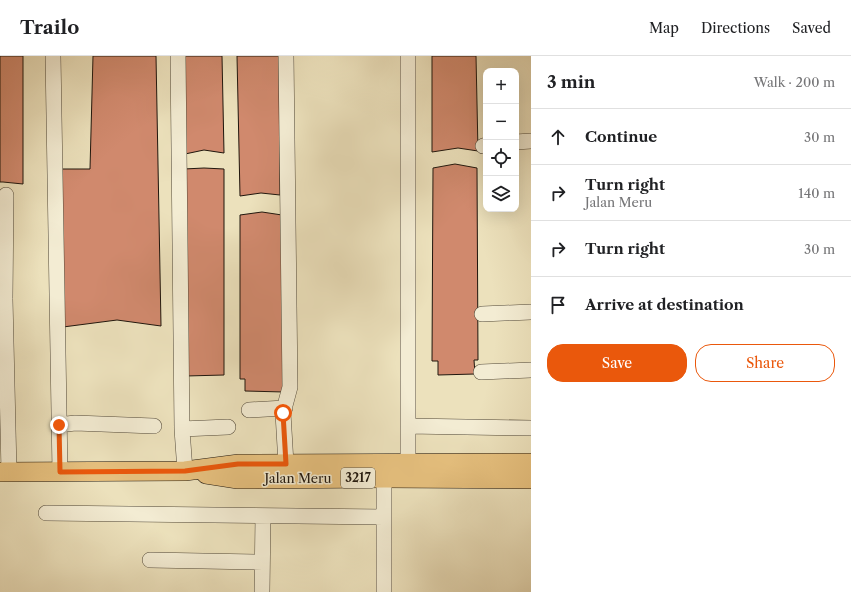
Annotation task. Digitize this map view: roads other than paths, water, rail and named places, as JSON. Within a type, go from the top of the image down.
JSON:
[{"type":"main road","name":"Jalan Meru","points":[[4,472],[185,471],[238,464],[531,463]]},
{"type":"main road","name":"Jalan Meru","points":[[185,471],[238,479],[531,479]]},
{"type":"street","points":[[53,56],[60,472]]},
{"type":"street","points":[[178,56],[182,429],[185,471]]},
{"type":"street","points":[[286,56],[290,387],[283,413],[286,464]]},
{"type":"street","points":[[408,56],[408,464]]},
{"type":"street","points":[[519,142],[531,141]]},
{"type":"street","points":[[4,472],[6,196]]},
{"type":"street","points":[[482,314],[531,312]]},
{"type":"street","points":[[481,372],[531,370]]},
{"type":"street","points":[[249,410],[285,408]]},
{"type":"street","points":[[59,425],[75,423],[154,426]]},
{"type":"street","points":[[408,426],[531,428]]},
{"type":"street","points":[[182,429],[228,427]]},
{"type":"street","points":[[384,478],[384,592]]},
{"type":"street","points":[[46,513],[384,517]]},
{"type":"street","points":[[262,592],[263,516]]},
{"type":"street","points":[[150,560],[262,562]]}]
